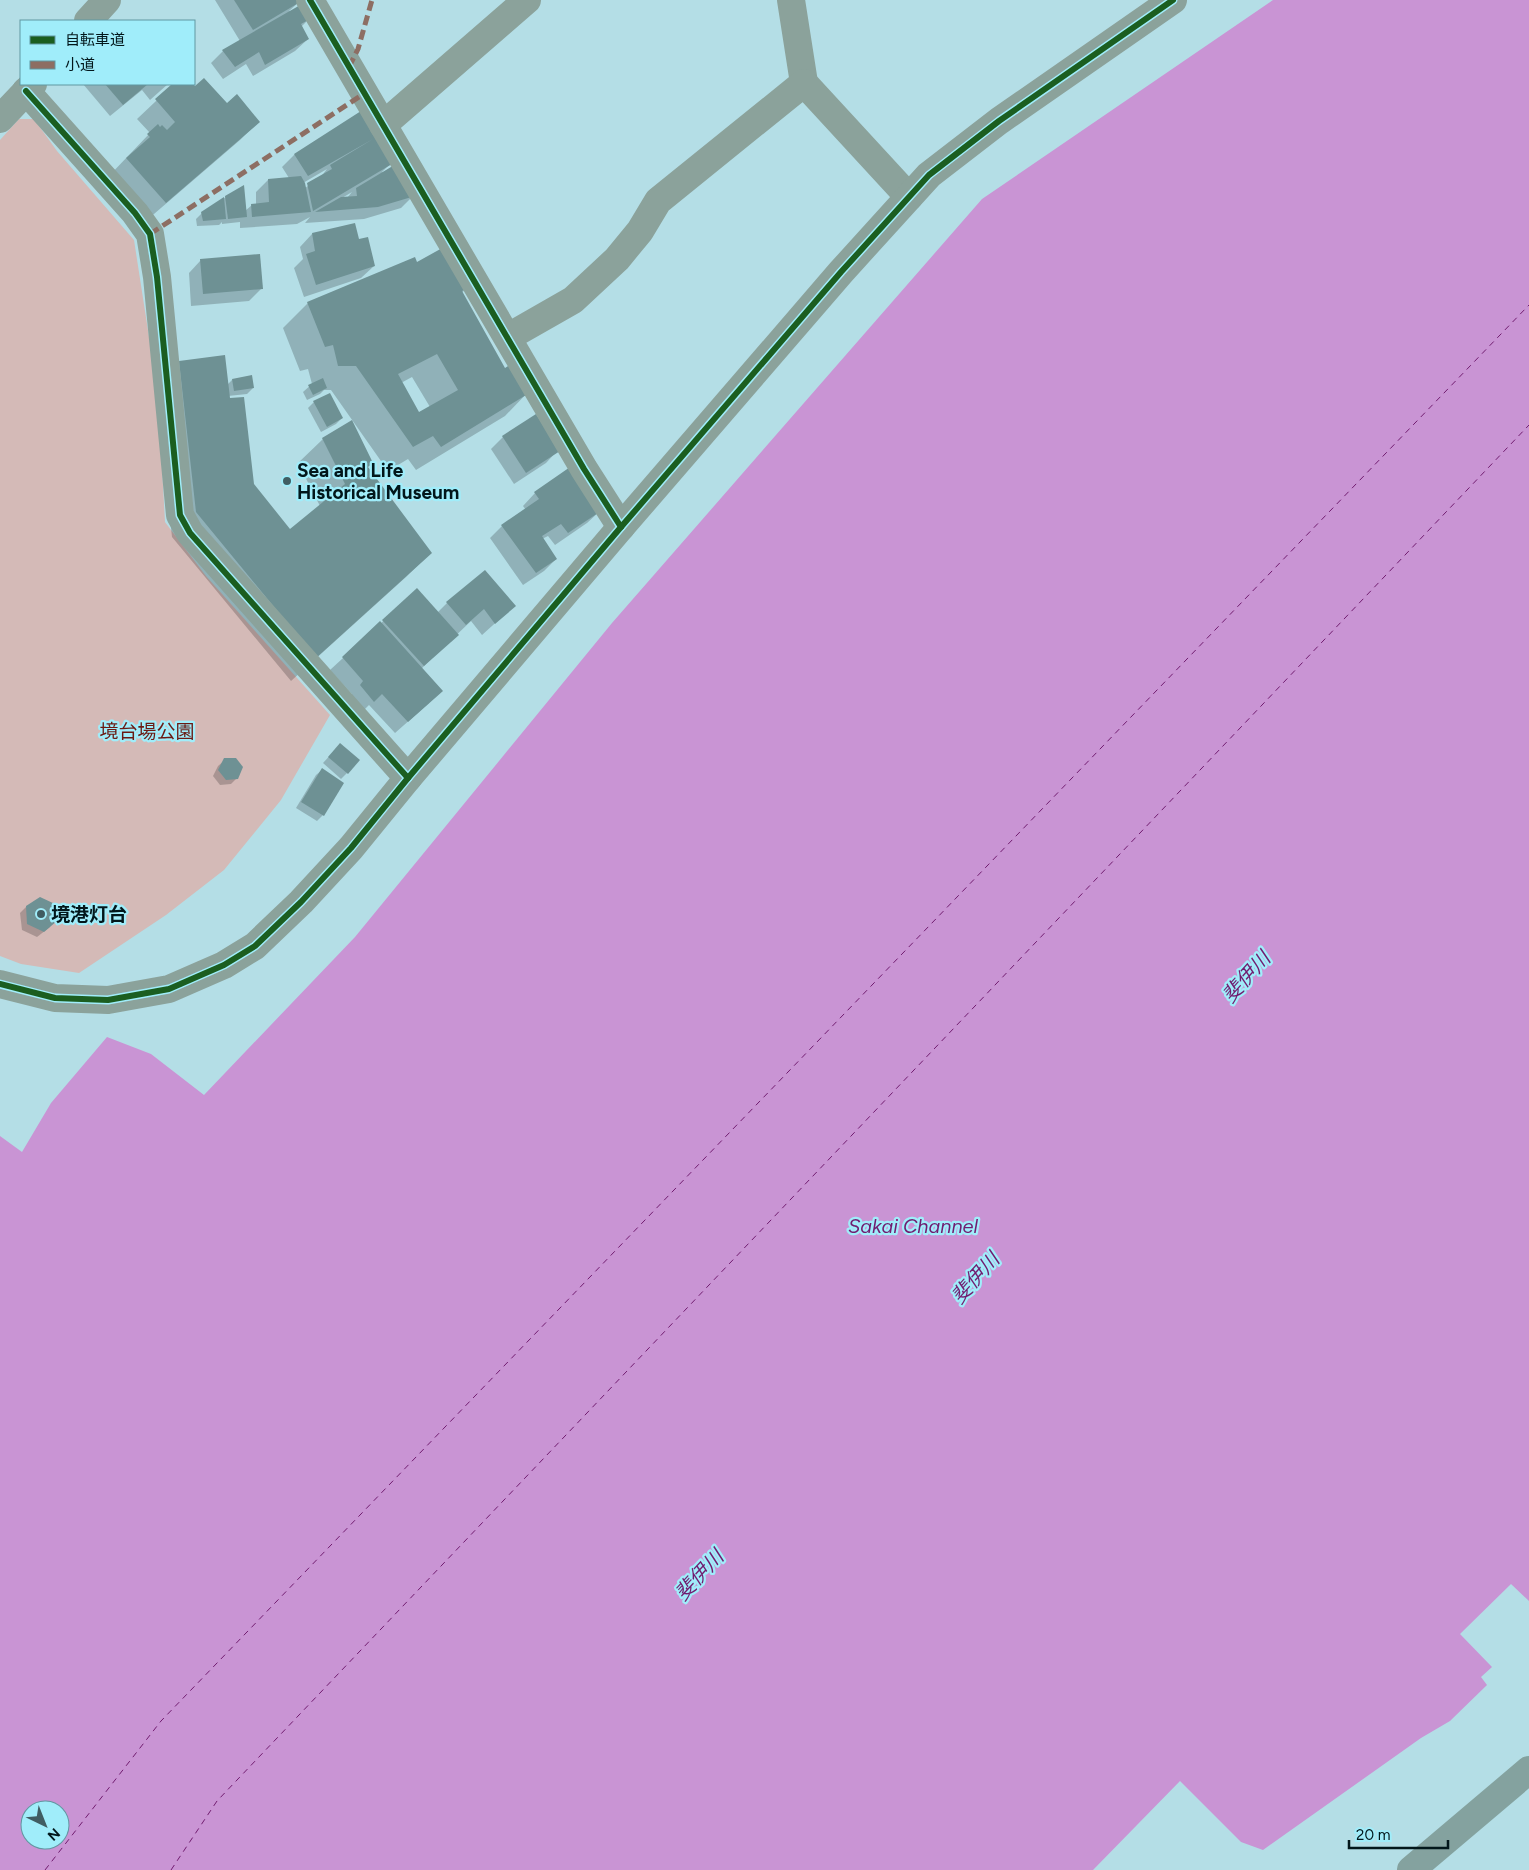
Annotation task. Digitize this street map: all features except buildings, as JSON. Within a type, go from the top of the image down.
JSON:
[{"type":"main road","points":[[1411,1870],[1529,1770]]},
{"type":"street","points":[[89,20],[106,0]]},
{"type":"street","points":[[310,0],[584,469],[621,527]]},
{"type":"street","points":[[383,125],[527,0]]},
{"type":"street","points":[[791,0],[804,83],[909,197]]},
{"type":"street","points":[[0,984],[56,998],[108,1000],[169,988],[224,965],[255,946],[301,902],[351,848],[621,527],[842,272],[929,175],[1000,121],[1173,0]]},
{"type":"street","points":[[508,337],[574,300],[617,259],[640,231],[658,201],[804,83]]},
{"type":"street","points":[[0,119],[30,87],[135,213],[150,234],[157,277],[180,515],[190,533],[408,778]]},
{"type":"green space","name":"境台場公園","points":[[19,119],[34,119],[57,151],[134,240],[158,395],[165,522],[206,576],[330,715],[281,800],[224,870],[166,915],[79,973],[21,964],[0,956],[0,140]]},
{"type":"water","name":"Sakai Channel","points":[[1273,0],[1529,0],[1529,1601],[1511,1584],[1460,1634],[1492,1667],[1481,1677],[1487,1685],[1450,1721],[1421,1738],[1263,1850],[1241,1842],[1180,1781],[1093,1870],[0,1870],[0,1136],[22,1152],[51,1103],[107,1037],[151,1054],[204,1095],[355,937],[612,623],[982,199]]},
{"type":"ferry route","points":[[45,1870],[161,1721],[1529,305]]},
{"type":"ferry route","points":[[171,1870],[217,1801],[1529,425]]},
{"type":"marked path","points":[[349,67],[358,49],[372,0]]},
{"type":"marked path","points":[[150,234],[365,93]]},
{"type":"cycle path","points":[[310,0],[584,469],[621,527]]},
{"type":"cycle path","points":[[0,984],[55,998],[108,1000],[169,989],[224,965],[255,946],[301,902],[351,848],[621,527],[841,272],[929,175],[999,121],[1173,0]]},
{"type":"cycle path","points":[[26,91],[135,213],[150,234],[157,277],[180,515],[190,533],[408,778]]},
{"type":"place","name":"Sea and Life Historical Museum","points":[[287,481]]},
{"type":"place","name":"境港灯台","points":[[41,914]]},
{"type":"water label","name":"斐伊川","points":[[1246,977]]},
{"type":"water label","name":"斐伊川","points":[[975,1278]]},
{"type":"water label","name":"斐伊川","points":[[699,1575]]}]
